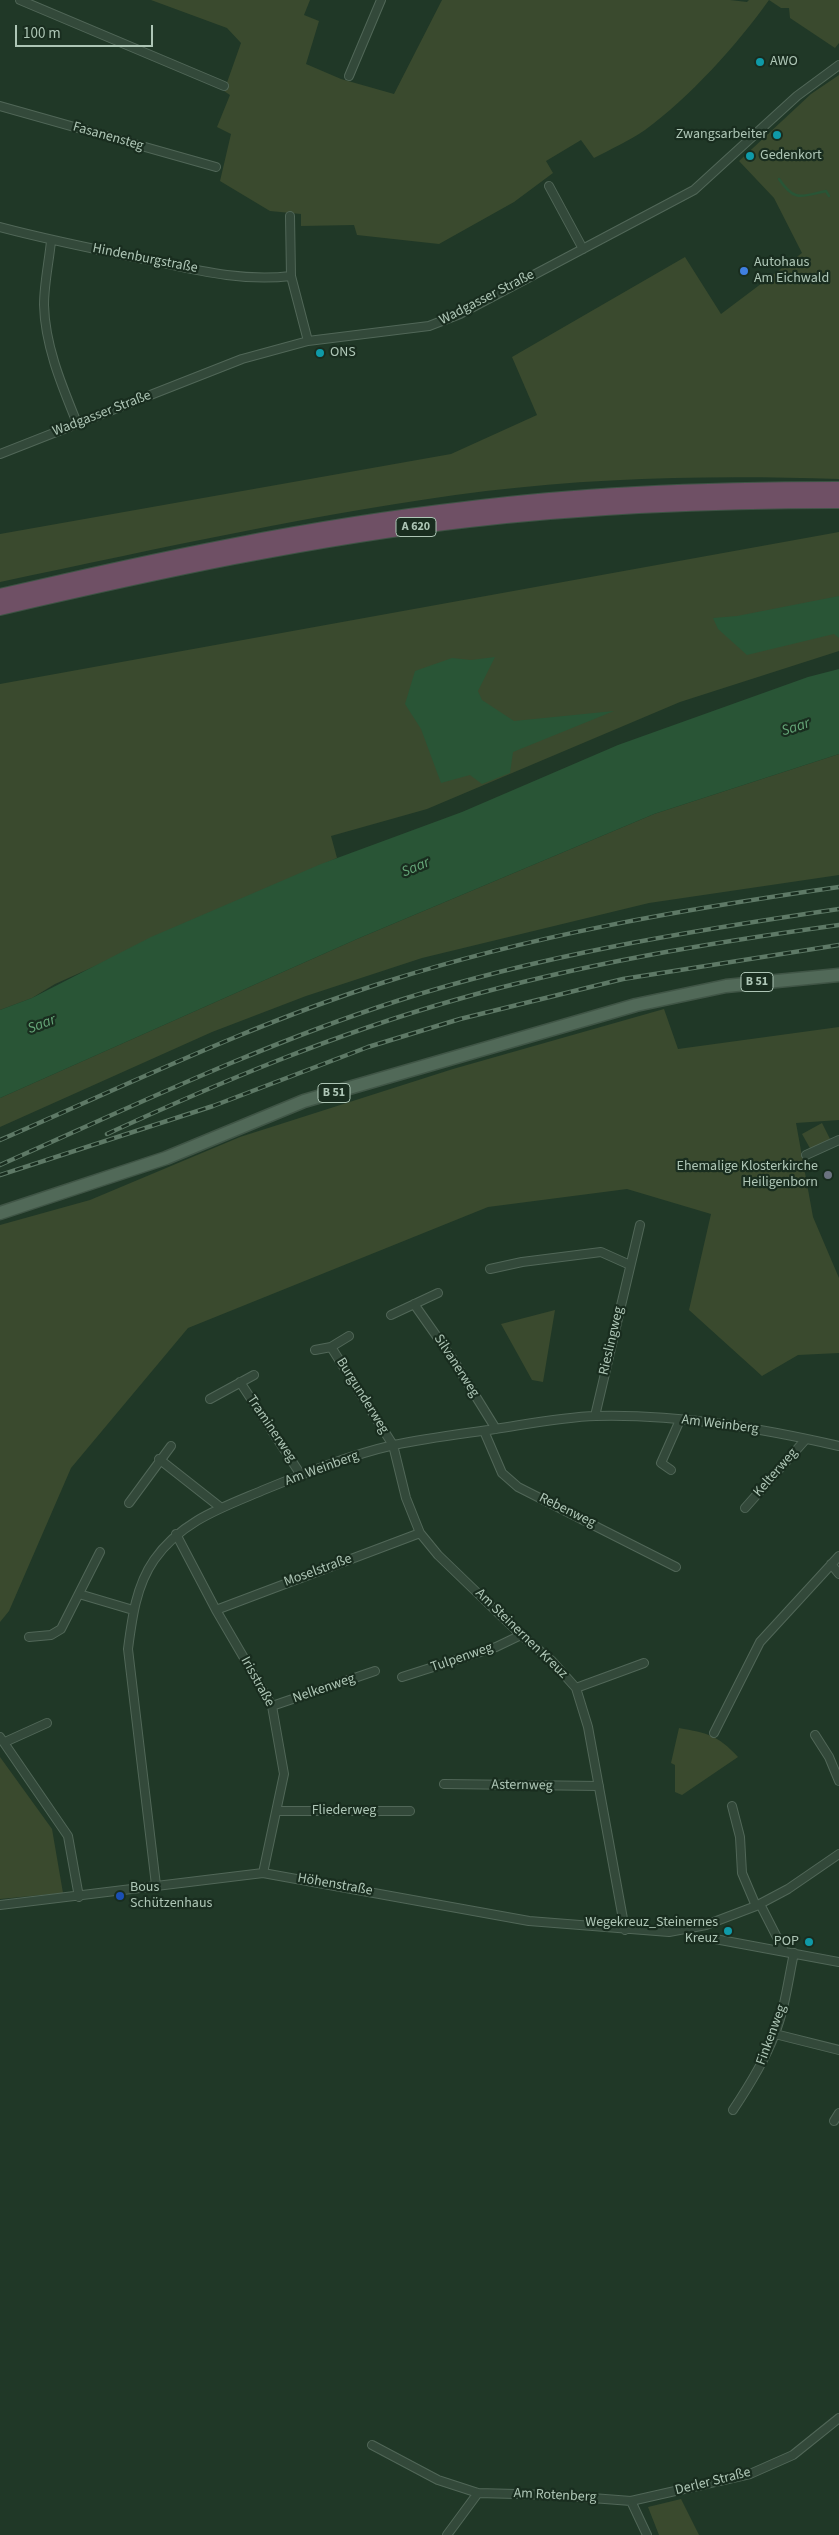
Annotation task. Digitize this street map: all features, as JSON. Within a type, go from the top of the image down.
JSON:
[{"type":"highway","name":"A 620","points":[[0,596],[228,546],[417,514],[632,493],[839,489]]},
{"type":"highway","name":"A 620","points":[[0,608],[231,558],[435,524],[632,505],[839,501]]},
{"type":"main road","name":"B 51","points":[[0,1213],[166,1158],[304,1101],[676,995],[726,986],[839,975]]},
{"type":"street","points":[[20,0],[224,86]]},
{"type":"street","points":[[349,76],[381,0]]},
{"type":"street","name":"Wadgasser Straße","points":[[0,454],[242,359],[308,341],[429,326],[460,314],[694,190],[797,96],[839,65]]},
{"type":"street","name":"Fasanensteg","points":[[0,106],[216,167]]},
{"type":"street","points":[[549,186],[583,249]]},
{"type":"street","points":[[290,216],[291,276],[308,341]]},
{"type":"street","name":"Hindenburgstraße","points":[[0,227],[51,240],[220,274],[255,279],[291,276]]},
{"type":"street","points":[[51,240],[44,305],[46,323],[57,367],[77,423]]},
{"type":"street","points":[[806,1155],[839,1140]]},
{"type":"street","name":"Rieslingweg","points":[[595,1416],[640,1225]]},
{"type":"street","points":[[490,1270],[522,1262],[601,1252],[630,1265]]},
{"type":"street","points":[[391,1315],[438,1293]]},
{"type":"street","name":"Silvanerweg","points":[[414,1304],[452,1358],[496,1429]]},
{"type":"street","name":"Burgunderweg","points":[[315,1350],[331,1347],[348,1336]]},
{"type":"street","name":"Burgunderweg","points":[[331,1347],[393,1446]]},
{"type":"street","name":"Traminerweg","points":[[210,1399],[254,1375]]},
{"type":"street","name":"Traminerweg","points":[[240,1382],[301,1474]]},
{"type":"street","name":"Am Weinberg","points":[[156,1885],[128,1649],[133,1610],[154,1560],[176,1534],[197,1519],[220,1507],[301,1474],[393,1446],[496,1429],[595,1416],[680,1420],[753,1428],[839,1446]]},
{"type":"street","points":[[672,1470],[661,1463],[680,1420]]},
{"type":"street","name":"Rebenweg","points":[[484,1431],[502,1473],[518,1487],[676,1567]]},
{"type":"street","name":"Kelterweg","points":[[745,1508],[806,1439]]},
{"type":"street","points":[[129,1502],[159,1459],[171,1446]]},
{"type":"street","name":"Am Steinernen Kreuz","points":[[393,1446],[406,1498],[420,1533],[438,1555],[521,1635],[552,1661],[576,1688],[588,1727],[625,1930]]},
{"type":"street","points":[[159,1459],[220,1507]]},
{"type":"street","name":"Moselstraße","points":[[216,1610],[420,1533]]},
{"type":"street","name":"Irisstraße","points":[[176,1534],[216,1610],[272,1706],[284,1774],[278,1811],[263,1873]]},
{"type":"street","points":[[29,1637],[51,1635],[60,1629],[100,1552]]},
{"type":"street","points":[[714,1733],[760,1642],[839,1556]]},
{"type":"street","points":[[831,1564],[839,1574]]},
{"type":"street","points":[[79,1594],[133,1610]]},
{"type":"street","name":"Tulpenweg","points":[[402,1677],[487,1650],[521,1635]]},
{"type":"street","points":[[576,1688],[644,1663]]},
{"type":"street","name":"Nelkenweg","points":[[272,1706],[375,1671]]},
{"type":"street","points":[[47,1723],[2,1739],[68,1836],[79,1896]]},
{"type":"street","points":[[815,1736],[829,1757],[839,1781]]},
{"type":"street","name":"Asternweg","points":[[444,1784],[599,1786]]},
{"type":"street","points":[[732,1806],[740,1837],[742,1874],[784,1951]]},
{"type":"street","name":"Fliederweg","points":[[278,1811],[410,1811]]},
{"type":"street","name":"Höhenstraße","points":[[0,1905],[263,1873],[529,1921],[669,1932],[706,1925],[758,1905],[788,1889],[839,1855]]},
{"type":"street","points":[[715,1939],[839,1962]]},
{"type":"street","name":"Finkenweg","points":[[734,2110],[760,2069],[775,2034],[784,2004],[794,1953]]},
{"type":"street","points":[[775,2034],[839,2050]]},
{"type":"street","points":[[834,2121],[839,2113]]},
{"type":"street","name":"Derler Straße","points":[[631,2501],[750,2474],[793,2455],[839,2418]]},
{"type":"street","name":"Am Rotenberg","points":[[372,2445],[438,2480],[478,2493],[553,2495],[631,2501]]},
{"type":"street","points":[[447,2535],[478,2493]]},
{"type":"street","points":[[631,2501],[647,2535]]},
{"type":"shaded area","points":[[151,0],[310,0],[304,15],[319,21],[306,64],[341,79],[394,94],[442,0],[730,0],[747,2],[749,0],[769,0],[712,70],[678,103],[645,130],[594,158],[581,140],[546,161],[553,173],[514,202],[439,244],[357,235],[354,225],[301,226],[301,214],[270,211],[220,181],[231,134],[217,127],[230,95],[224,91],[241,43],[227,28]]},
{"type":"shaded area","points":[[769,0],[839,0],[839,43],[835,48],[790,18],[789,8],[781,8]]},
{"type":"shaded area","points":[[839,75],[839,479],[751,477],[662,478],[530,486],[486,491],[303,520],[0,582],[0,534],[451,454],[537,415],[512,357],[685,257],[721,314],[802,253],[774,198],[739,161],[811,94]]},
{"type":"shaded area","points":[[839,532],[839,651],[680,702],[427,809],[331,836],[337,858],[55,984],[32,998],[0,1010],[0,684]]},
{"type":"shaded area","points":[[839,754],[839,875],[649,903],[422,958],[306,996],[212,1032],[0,1127],[0,1098],[357,939],[654,814]]},
{"type":"shaded area","points":[[664,1009],[678,1049],[839,1027],[839,1120],[796,1123],[813,1217],[839,1278],[839,1353],[798,1355],[762,1376],[689,1310],[711,1214],[627,1189],[488,1207],[188,1328],[71,1468],[9,1611],[0,1622],[0,1225],[90,1200],[240,1137],[453,1069]]},
{"type":"shaded area","points":[[822,1123],[830,1139],[811,1150],[802,1134]]},
{"type":"shaded area","points":[[555,1310],[543,1382],[532,1380],[501,1324]]},
{"type":"shaded area","points":[[679,1728],[718,1739],[738,1757],[682,1795],[675,1792],[675,1765],[671,1763]]},
{"type":"shaded area","points":[[0,1757],[52,1829],[63,1893],[0,1899]]},
{"type":"shaded area","points":[[681,2499],[699,2535],[659,2535],[648,2507]]},
{"type":"water","points":[[839,596],[839,638],[834,634],[747,655],[718,629],[713,618],[737,616]]},
{"type":"water","points":[[495,657],[478,691],[482,700],[514,721],[614,711],[513,752],[510,773],[482,784],[470,775],[441,783],[421,729],[405,704],[415,671],[452,658],[471,660]]},
{"type":"water","name":"Saar","points":[[839,669],[839,754],[654,814],[357,939],[0,1098],[0,1010],[32,998],[151,937],[321,864],[462,812],[618,745],[808,677]]},
{"type":"waterway","points":[[779,179],[795,195],[805,196],[826,191],[829,196]]},
{"type":"railway","points":[[0,1140],[238,1036],[335,999],[441,965],[497,950],[610,925],[667,914],[839,887]]},
{"type":"railway","points":[[0,1165],[246,1057],[346,1018],[397,1001],[506,970],[561,957],[727,926],[839,909]]},
{"type":"railway","points":[[107,1134],[278,1060],[410,1013],[455,1000],[598,965],[742,939],[839,925]]},
{"type":"railway","points":[[0,1175],[213,1106],[368,1047],[460,1019],[623,979],[839,945]]},
{"type":"place","name":"AWO","points":[[760,62]]},
{"type":"place","name":"Zwangsarbeiter","points":[[777,135]]},
{"type":"place","name":"Gedenkort","points":[[750,156]]},
{"type":"place","name":"Autohaus Am Eichwald","points":[[744,271]]},
{"type":"place","name":"ONS","points":[[320,353]]},
{"type":"place","name":"Ehemalige Klosterkirche Heiligenborn","points":[[828,1175]]},
{"type":"place","name":"Bous Schützenhaus","points":[[120,1896]]},
{"type":"place","name":"Wegekreuz_Steinernes Kreuz","points":[[728,1931]]},
{"type":"place","name":"POP","points":[[809,1942]]}]
